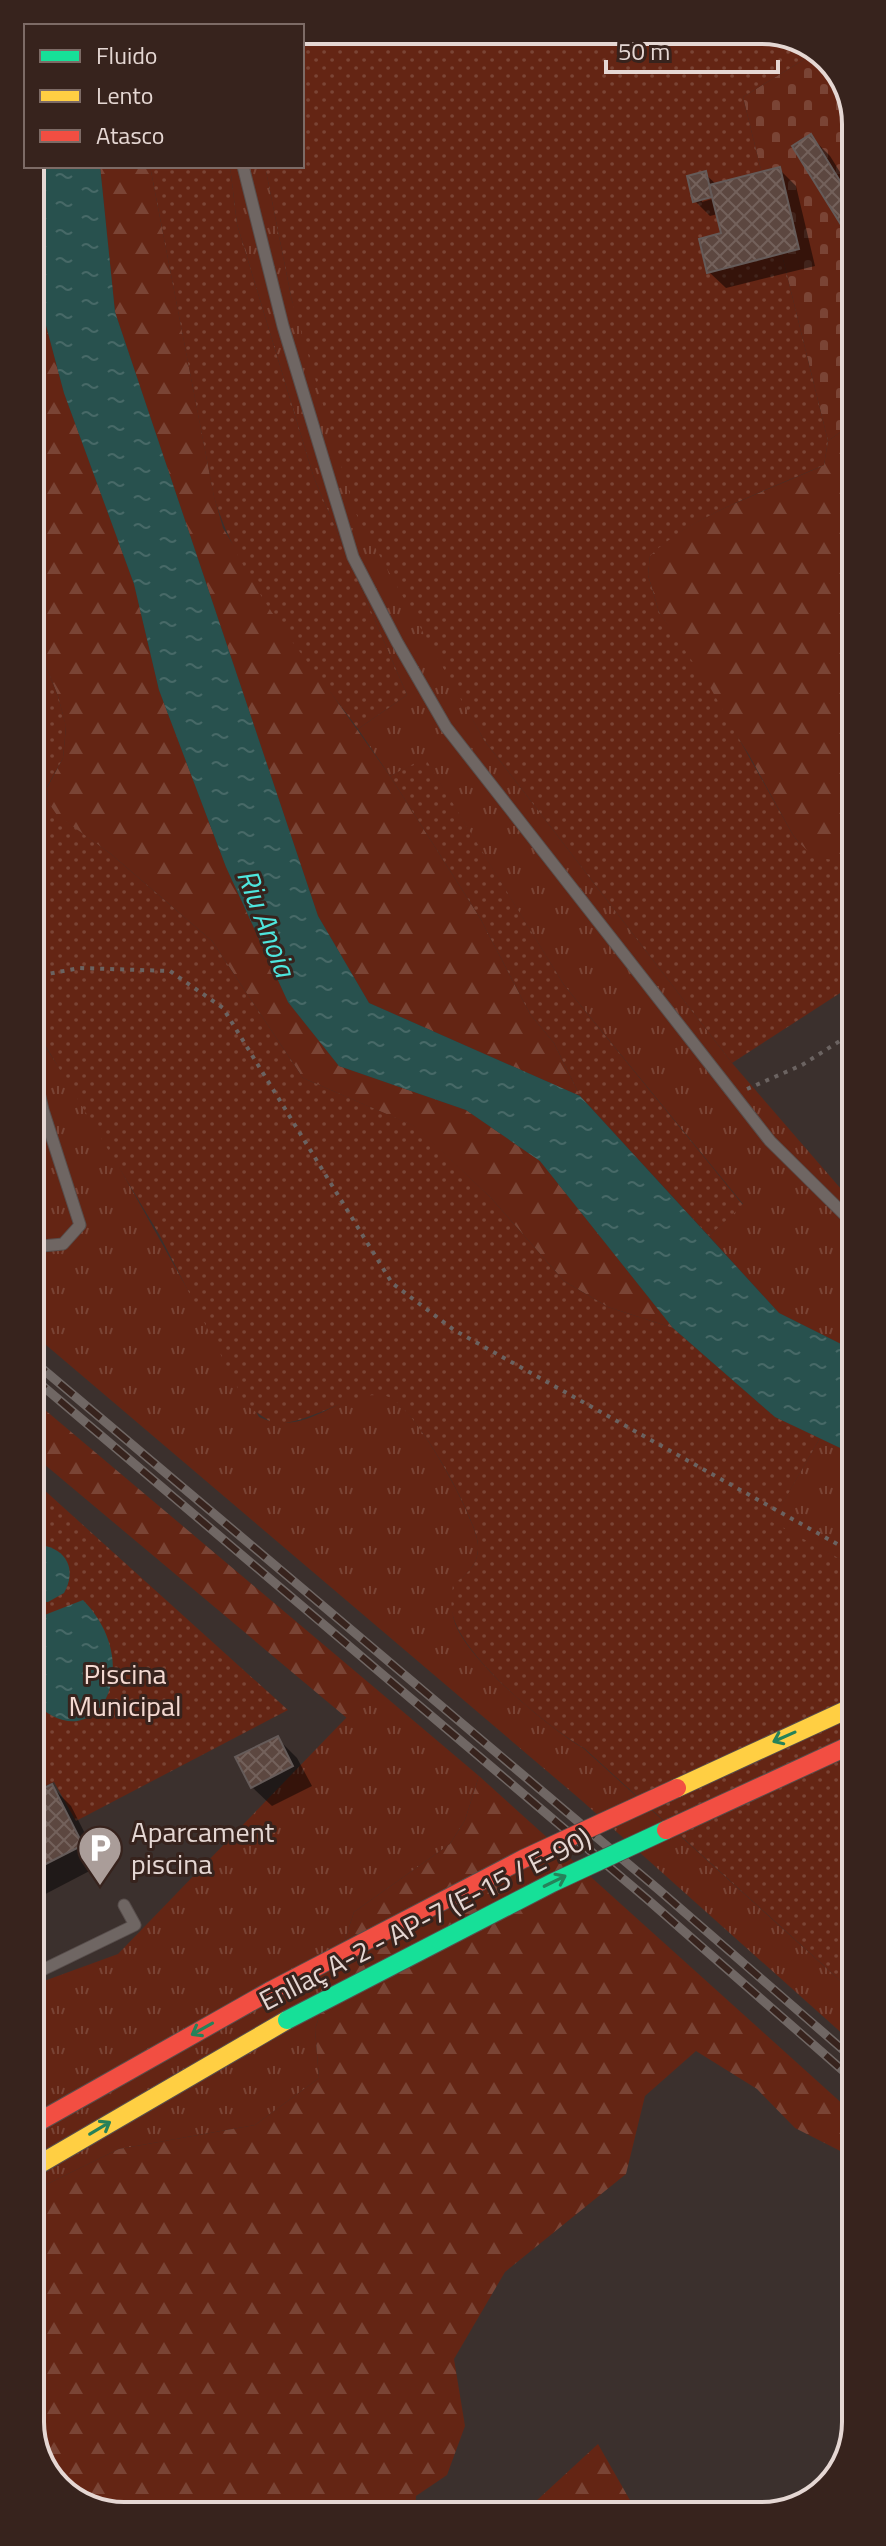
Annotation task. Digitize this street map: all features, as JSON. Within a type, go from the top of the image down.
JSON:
[{"type":"highway","name":"Enllaç A-2 - AP-7 (E-15 / E-90)","points":[[44,2119],[270,1991],[523,1859],[842,1712]]},
{"type":"highway","name":"Enllaç A-2 - AP-7 (E-15 / E-90)","points":[[44,2162],[287,2020],[526,1895],[842,1749]]},
{"type":"lane","points":[[244,168],[283,326],[353,557],[397,642],[446,727],[770,1141],[842,1212]]},
{"type":"lane","points":[[44,1113],[80,1225],[63,1244],[44,1246]]},
{"type":"lane","points":[[44,1969],[135,1925],[124,1905]]},
{"type":"path","points":[[44,975],[80,968],[170,971],[223,1008],[392,1283],[454,1330],[842,1547]]},
{"type":"path","points":[[733,1094],[802,1065],[842,1040]]},
{"type":"green space","points":[[304,44],[767,44],[793,50],[807,58],[743,97],[828,441],[824,465],[732,504],[686,529],[650,556],[648,575],[659,612],[711,689],[793,835],[812,854],[842,859],[842,992],[732,1063],[484,740],[355,512],[292,301],[265,168],[304,168]]},
{"type":"green space","points":[[807,58],[829,79],[839,103],[842,124],[842,431],[828,441],[743,97]]},
{"type":"green space","points":[[100,168],[150,168],[214,496],[223,528],[273,611],[390,776],[480,918],[530,1014],[554,1043],[580,1096],[369,1003],[318,916],[115,312]]},
{"type":"green space","points":[[150,168],[230,168],[237,224],[314,478],[407,695],[358,729],[257,589],[225,529],[214,497]]},
{"type":"green space","points":[[230,168],[265,168],[292,301],[451,680],[484,740],[732,1063],[842,1190],[842,1344],[779,1313],[709,1236],[743,1204],[564,985],[425,759],[390,776],[358,729],[407,695],[314,478],[237,224]]},
{"type":"green space","points":[[44,318],[64,393],[134,584],[159,690],[226,867],[288,1002],[339,1066],[466,1110],[540,1161],[673,1328],[608,1307],[564,1281],[491,1198],[416,1127],[303,1078],[212,941],[111,854],[56,815],[48,802],[47,788],[63,758],[66,727],[44,661]]},
{"type":"green space","points":[[842,431],[842,860],[836,861],[818,859],[804,849],[793,835],[749,755],[659,612],[648,575],[650,555],[686,528],[824,465],[828,441]]},
{"type":"green space","points":[[44,661],[66,726],[63,758],[47,787],[48,802],[57,815],[111,854],[212,941],[303,1078],[417,1127],[491,1198],[564,1281],[608,1307],[673,1328],[775,1417],[820,1438],[772,1522],[842,1560],[842,1982],[584,1748],[508,1690],[473,1651],[460,1633],[451,1604],[453,1584],[467,1573],[476,1558],[478,1545],[475,1531],[456,1488],[412,1418],[398,1403],[386,1396],[374,1395],[288,1423],[274,1424],[247,1406],[159,1234],[44,1043]]},
{"type":"green space","points":[[425,758],[564,985],[743,1205],[709,1236],[580,1096],[554,1043],[530,1014],[480,918],[390,776]]},
{"type":"green space","points":[[44,1045],[90,1115],[259,1417],[277,1422],[294,1422],[372,1394],[388,1396],[399,1403],[442,1463],[475,1531],[478,1545],[474,1563],[453,1585],[453,1616],[471,1650],[529,1708],[583,1748],[842,1982],[842,2033],[581,1800],[44,1343]]},
{"type":"green space","points":[[44,1409],[375,1688],[348,1719],[44,1464]]},
{"type":"green space","points":[[820,1438],[842,1449],[842,1560],[771,1523]]},
{"type":"green space","name":"Piscina Municipal","points":[[44,1490],[288,1710],[76,1821],[54,1782],[44,1787]]},
{"type":"green space","points":[[375,1688],[479,1776],[465,1820],[450,1844],[354,1912],[315,2029],[319,2078],[255,2125],[119,2149],[44,2186],[44,1981],[118,1954]]},
{"type":"green space","points":[[479,1776],[842,2103],[842,2152],[795,2128],[757,2089],[696,2051],[645,2096],[626,2174],[505,2272],[454,2359],[465,2426],[447,2475],[416,2496],[416,2502],[119,2502],[79,2489],[60,2471],[50,2453],[45,2433],[44,2186],[119,2149],[255,2125],[319,2078],[315,2029],[354,1912],[450,1844],[465,1820]]},
{"type":"green space","points":[[598,2444],[631,2502],[535,2502]]},
{"type":"water","name":"Riu Anoia","points":[[44,168],[100,168],[115,312],[318,916],[369,1003],[580,1096],[779,1313],[842,1344],[842,1449],[775,1417],[673,1328],[540,1161],[466,1110],[339,1066],[288,1002],[226,867],[159,690],[134,584],[64,393],[44,318]]},
{"type":"water","points":[[44,1546],[63,1556],[70,1576],[64,1593],[44,1602]]},
{"type":"water","points":[[83,1600],[102,1626],[112,1653],[112,1678],[106,1700],[93,1715],[75,1721],[55,1717],[44,1709],[44,1615]]},
{"type":"building","points":[[811,134],[842,184],[842,226],[792,146]]},
{"type":"building","points":[[780,167],[799,249],[707,273],[699,239],[721,233],[709,185]]},
{"type":"building","points":[[706,171],[712,197],[693,202],[687,176]]},
{"type":"building","points":[[278,1736],[293,1766],[251,1788],[235,1757]]},
{"type":"building","points":[[52,1784],[83,1845],[44,1865],[44,1788]]},
{"type":"railway","points":[[44,1370],[659,1890],[842,2049]]},
{"type":"railway","points":[[44,1387],[647,1899],[842,2070]]},
{"type":"traffic: slow","points":[[677,1788],[842,1712]]},
{"type":"traffic: slow","points":[[44,2162],[287,2020]]},
{"type":"traffic: jam","points":[[666,1830],[842,1749]]},
{"type":"traffic: jam","points":[[270,1991],[523,1859],[677,1788]]},
{"type":"traffic: jam","points":[[44,2119],[270,1991]]},
{"type":"traffic: fast","points":[[287,2020],[552,1883],[666,1830]]},
{"type":"place","name":"Aparcament piscina","points":[[100,1887]]}]
